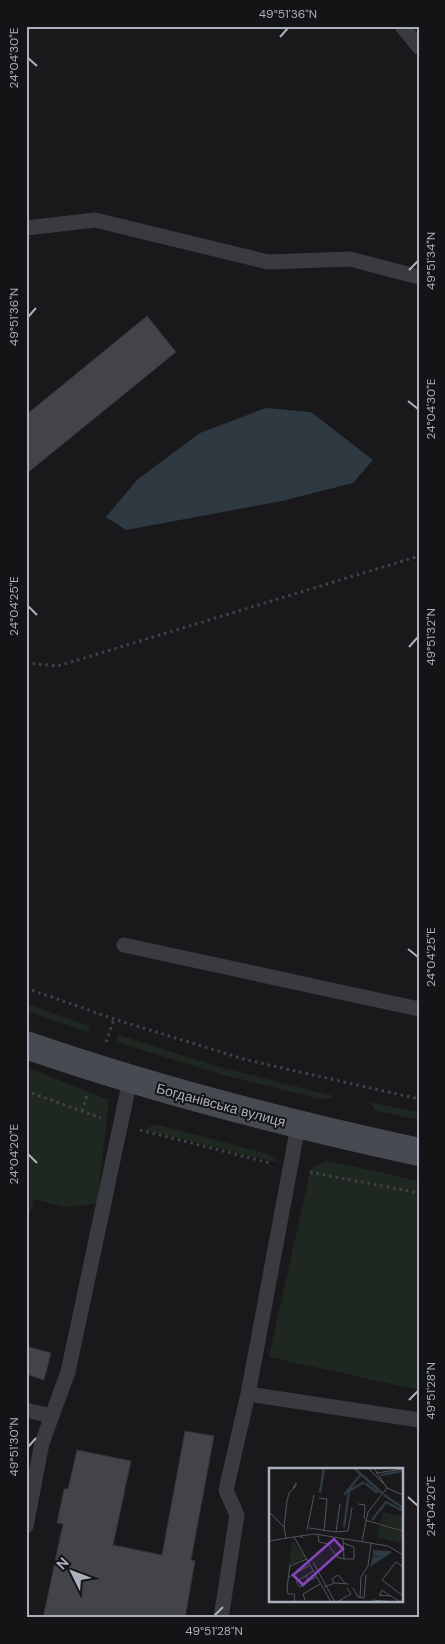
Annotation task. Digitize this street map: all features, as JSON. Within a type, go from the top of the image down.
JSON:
[{"type":"main road","name":"Богданівська вулиця","points":[[26,1045],[130,1080],[298,1126],[419,1152]]},
{"type":"lane","points":[[402,26],[419,47]]},
{"type":"lane","points":[[26,228],[94,220],[268,262],[350,259],[419,277]]},
{"type":"lane","points":[[124,945],[419,1009]]},
{"type":"lane","points":[[26,1526],[42,1442],[68,1372],[130,1080]]},
{"type":"lane","points":[[221,1618],[237,1515],[226,1490],[248,1394],[298,1126]]},
{"type":"lane","points":[[248,1394],[419,1420]]},
{"type":"lane","points":[[26,1410],[52,1416]]},
{"type":"path","points":[[26,662],[58,666],[419,556]]},
{"type":"path","points":[[26,988],[114,1019],[247,1060],[419,1099]]},
{"type":"path","points":[[26,1091],[119,1125],[291,1168],[419,1193]]},
{"type":"shaded area","points":[[266,408],[311,412],[373,460],[353,483],[282,501],[126,530],[106,517],[138,479],[200,433]]},
{"type":"shaded area","points":[[29,1005],[90,1026],[87,1032],[27,1011]]},
{"type":"shaded area","points":[[118,1035],[223,1068],[334,1096],[324,1100],[223,1075],[116,1042]]},
{"type":"shaded area","points":[[26,1067],[109,1100],[97,1204],[65,1207],[34,1199],[26,1226]]},
{"type":"shaded area","points":[[369,1102],[419,1112],[419,1120],[376,1111]]},
{"type":"shaded area","points":[[155,1124],[268,1154],[280,1163],[145,1130]]},
{"type":"shaded area","points":[[328,1161],[419,1181],[419,1390],[269,1357],[309,1177],[313,1167]]},
{"type":"building","points":[[147,316],[176,352],[26,474],[26,415]]},
{"type":"building","points":[[26,1346],[51,1353],[44,1380],[26,1374]]},
{"type":"building","points":[[185,1431],[214,1436],[191,1560],[195,1561],[185,1618],[43,1618],[63,1524],[57,1523],[64,1489],[68,1489],[77,1450],[131,1461],[113,1545],[162,1555]]}]
